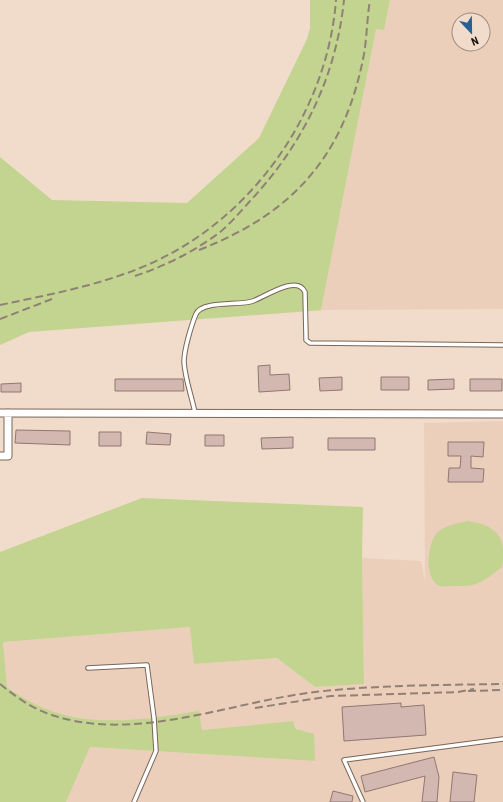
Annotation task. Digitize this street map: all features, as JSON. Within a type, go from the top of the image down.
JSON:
[{"type":"street","points":[[0,413],[503,414]]},
{"type":"street","points":[[0,456],[8,456],[8,413]]},
{"type":"lane","points":[[196,413],[184,361],[196,313],[204,306],[252,302],[282,287],[299,286],[303,288],[305,292],[306,336],[310,343],[503,345]]},
{"type":"lane","points":[[88,668],[147,665],[154,718],[156,751],[134,802]]},
{"type":"lane","points":[[363,802],[344,760],[503,739]]},
{"type":"shaded area","points":[[390,0],[503,0],[503,309],[321,310],[376,28],[384,30]]},
{"type":"shaded area","points":[[503,421],[503,802],[66,802],[90,747],[315,761],[293,721],[202,730],[199,712],[130,721],[105,722],[60,714],[34,706],[7,687],[3,642],[191,627],[194,664],[277,658],[315,687],[364,684],[362,558],[421,561],[425,582],[424,423]]},
{"type":"green space","points":[[310,0],[390,0],[384,30],[376,29],[321,310],[324,310],[29,332],[0,345],[0,157],[52,200],[187,203],[259,138],[307,39],[310,28]]},
{"type":"green space","points":[[142,498],[363,507],[362,558],[364,684],[315,687],[277,658],[194,664],[190,627],[3,642],[7,687],[30,701],[53,711],[76,717],[100,720],[124,720],[199,711],[202,730],[293,721],[296,729],[314,734],[315,761],[90,747],[66,802],[0,802],[0,552]]},
{"type":"green space","points":[[468,521],[487,526],[497,533],[502,544],[502,567],[475,584],[463,586],[440,586],[431,576],[429,568],[430,551],[435,536],[439,531],[446,527]]},
{"type":"building","points":[[270,365],[270,375],[289,374],[290,390],[259,392],[258,366]]},
{"type":"building","points":[[342,377],[342,390],[320,391],[319,378]]},
{"type":"building","points":[[381,377],[409,377],[409,390],[381,390]]},
{"type":"building","points":[[115,379],[183,379],[184,391],[115,391]]},
{"type":"building","points":[[454,379],[454,389],[428,390],[428,380]]},
{"type":"building","points":[[470,379],[502,379],[502,391],[470,391]]},
{"type":"building","points":[[21,383],[21,392],[1,392],[1,384]]},
{"type":"building","points":[[16,430],[70,431],[70,445],[15,443]]},
{"type":"building","points":[[99,432],[121,432],[121,446],[99,446]]},
{"type":"building","points":[[147,432],[171,434],[170,445],[146,444]]},
{"type":"building","points":[[205,435],[224,435],[224,446],[205,446]]},
{"type":"building","points":[[293,437],[293,448],[262,449],[261,438]]},
{"type":"building","points":[[328,438],[375,438],[375,450],[328,450]]},
{"type":"building","points":[[448,442],[484,442],[483,457],[471,456],[471,468],[484,469],[483,482],[448,482],[449,468],[460,468],[461,456],[448,456]]},
{"type":"building","points":[[401,703],[401,707],[424,705],[426,735],[344,741],[342,707]]},
{"type":"building","points":[[434,757],[439,777],[437,802],[422,802],[425,776],[365,792],[361,776]]},
{"type":"building","points":[[453,772],[477,775],[474,802],[450,802]]},
{"type":"building","points":[[333,791],[353,796],[352,802],[330,802]]},
{"type":"railway","points":[[0,305],[71,290],[140,268],[179,249],[215,224],[247,195],[275,161],[299,124],[317,85],[329,43],[336,0]]},
{"type":"railway","points":[[135,276],[178,258],[219,233],[270,178],[301,132],[314,108],[325,82],[340,28],[344,0]]},
{"type":"railway","points":[[199,250],[233,235],[262,218],[288,198],[310,176],[328,151],[344,122],[355,90],[364,54],[370,0]]},
{"type":"railway","points":[[0,319],[52,299]]},
{"type":"railway","points":[[0,684],[30,705],[49,714],[81,722],[114,725],[148,723],[182,718],[283,697],[315,692],[385,687],[503,684]]},
{"type":"railway","points":[[255,708],[331,696],[458,692],[474,689]]},
{"type":"railway","points":[[468,691],[503,690]]}]
